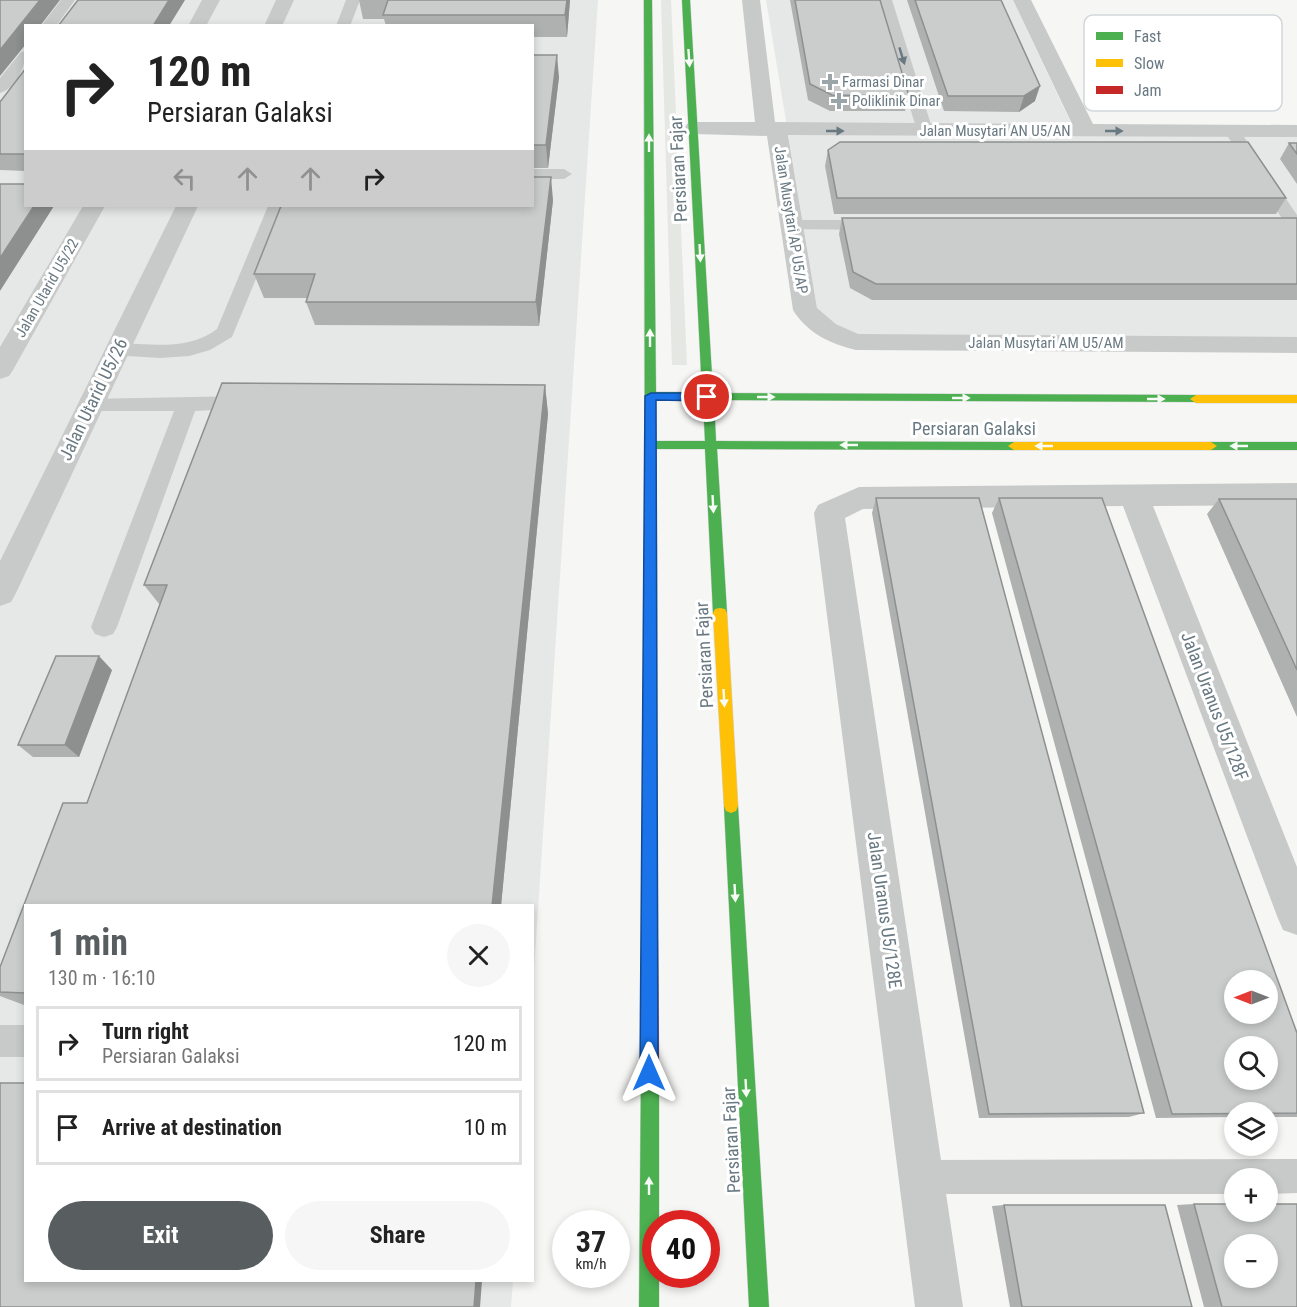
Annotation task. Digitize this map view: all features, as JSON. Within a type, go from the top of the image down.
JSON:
[{"type":"main road","name":"Persiaran Fajar","points":[[648,0],[651,396],[649,1307]]},
{"type":"main road","name":"Persiaran Fajar","points":[[686,0],[759,1307]]},
{"type":"main road","name":"Persiaran Galaksi","points":[[651,396],[1297,399]]},
{"type":"main road","name":"Persiaran Galaksi","points":[[650,445],[1297,446]]},
{"type":"street","points":[[198,24],[211,0]]},
{"type":"street","points":[[274,24],[285,0]]},
{"type":"street","name":"Jalan Musytari AP U5/AP","points":[[751,0],[771,130],[792,225],[805,310]]},
{"type":"street","points":[[1022,0],[1086,131]]},
{"type":"street","name":"Jalan Musytari AN U5/AN","points":[[694,128],[925,131],[1297,131]]},
{"type":"street","name":"Jalan Utarid U5/22","points":[[0,370],[93,207]]},
{"type":"street","name":"Jalan Utarid U5/26","points":[[0,593],[187,207]]},
{"type":"street","name":"Jalan Musytari AM U5/AM","points":[[805,310],[825,329],[856,342],[1297,345]]},
{"type":"street","points":[[1134,496],[1297,494]]},
{"type":"street","name":"Jalan Uranus U5/128E","points":[[939,1307],[829,513],[859,498],[1134,496]]},
{"type":"street","name":"Jalan Uranus U5/128F","points":[[1134,496],[1297,916]]},
{"type":"lane","points":[[50,24],[68,0]]},
{"type":"lane","points":[[344,24],[353,0]]},
{"type":"lane","points":[[885,0],[925,131]]},
{"type":"lane","points":[[0,88],[24,58]]},
{"type":"lane","points":[[1233,131],[1296,225]]},
{"type":"lane","points":[[534,174],[564,174]]},
{"type":"lane","points":[[117,350],[194,349],[214,344],[225,332],[277,207]]},
{"type":"lane","points":[[1270,224],[1296,225]]},
{"type":"lane","points":[[792,225],[900,225]]},
{"type":"lane","points":[[91,404],[270,403]]},
{"type":"lane","points":[[104,627],[188,404]]},
{"type":"lane","points":[[0,1041],[24,1041]]},
{"type":"lane","points":[[922,1177],[1297,1176]]},
{"type":"shaded area","points":[[0,0],[598,0],[534,971],[534,904],[24,904],[24,1282],[513,1282],[511,1307],[0,1307]]},
{"type":"shaded area","points":[[661,0],[671,0],[687,365],[672,365]]},
{"type":"shaded area","points":[[766,0],[1013,0],[1077,136],[1297,136],[1297,339],[858,335],[835,323],[817,308]]},
{"type":"building","points":[[0,0],[40,0],[0,50]]},
{"type":"building","points":[[78,0],[169,0],[154,24],[60,24]]},
{"type":"building","points":[[388,0],[567,0],[565,15],[383,15]]},
{"type":"building","points":[[795,0],[880,0],[909,96],[832,95],[810,84]]},
{"type":"building","points":[[915,0],[1001,0],[1040,86],[1024,96],[948,96]]},
{"type":"building","points":[[534,55],[557,55],[546,145],[534,145]]},
{"type":"building","points":[[24,71],[24,154],[0,154],[0,102]]},
{"type":"building","points":[[840,142],[1248,142],[1286,198],[837,198],[828,150]]},
{"type":"building","points":[[1289,143],[1297,143],[1297,154]]},
{"type":"building","points":[[534,177],[551,177],[536,302],[306,302],[315,274],[254,274],[281,207],[534,207]]},
{"type":"building","points":[[0,184],[24,184],[24,207],[33,207],[0,258]]},
{"type":"building","points":[[842,218],[1297,218],[1297,284],[876,284],[853,272]]},
{"type":"building","points":[[222,383],[545,385],[492,904],[24,904],[63,803],[87,803],[167,585],[144,585]]},
{"type":"building","points":[[876,498],[979,498],[1144,1113],[989,1114]]},
{"type":"building","points":[[999,498],[1102,498],[1274,970],[1224,970],[1224,1024],[1278,1024],[1278,981],[1297,1033],[1297,1113],[1278,1113],[1278,1102],[1224,1102],[1224,1114],[1172,1114]]},
{"type":"building","points":[[1219,499],[1297,499],[1297,670]]},
{"type":"building","points":[[56,656],[99,656],[65,745],[18,745]]},
{"type":"building","points":[[24,905],[24,993],[0,992],[0,967]]},
{"type":"building","points":[[0,1083],[24,1083],[24,1282],[476,1282],[474,1307],[0,1307]]},
{"type":"building","points":[[1194,1204],[1224,1204],[1224,1222],[1278,1222],[1278,1204],[1297,1204],[1297,1307],[1222,1307]]},
{"type":"building","points":[[1004,1205],[1165,1205],[1192,1307],[1022,1307]]},
{"type":"traffic: fast","points":[[648,0],[651,578]]},
{"type":"traffic: fast","points":[[686,0],[720,613]]},
{"type":"traffic: fast","points":[[651,396],[1196,399]]},
{"type":"traffic: fast","points":[[650,445],[1014,446]]},
{"type":"traffic: fast","points":[[1211,446],[1297,446]]},
{"type":"traffic: fast","points":[[731,806],[759,1307]]},
{"type":"traffic: fast","points":[[649,1307],[650,1072]]},
{"type":"traffic: slow","points":[[1196,399],[1297,399]]},
{"type":"traffic: slow","points":[[1014,446],[1211,446]]},
{"type":"traffic: slow","points":[[650,798],[651,578]]},
{"type":"traffic: slow","points":[[720,613],[731,806]]},
{"type":"traffic: jam","points":[[650,798],[650,1072]]},
{"type":"place","name":"Farmasi Dinar","points":[[830,82]]},
{"type":"place","name":"Poliklinik Dinar","points":[[839,101]]},
{"type":"route","points":[[649,1073],[651,396],[707,397]]}]
